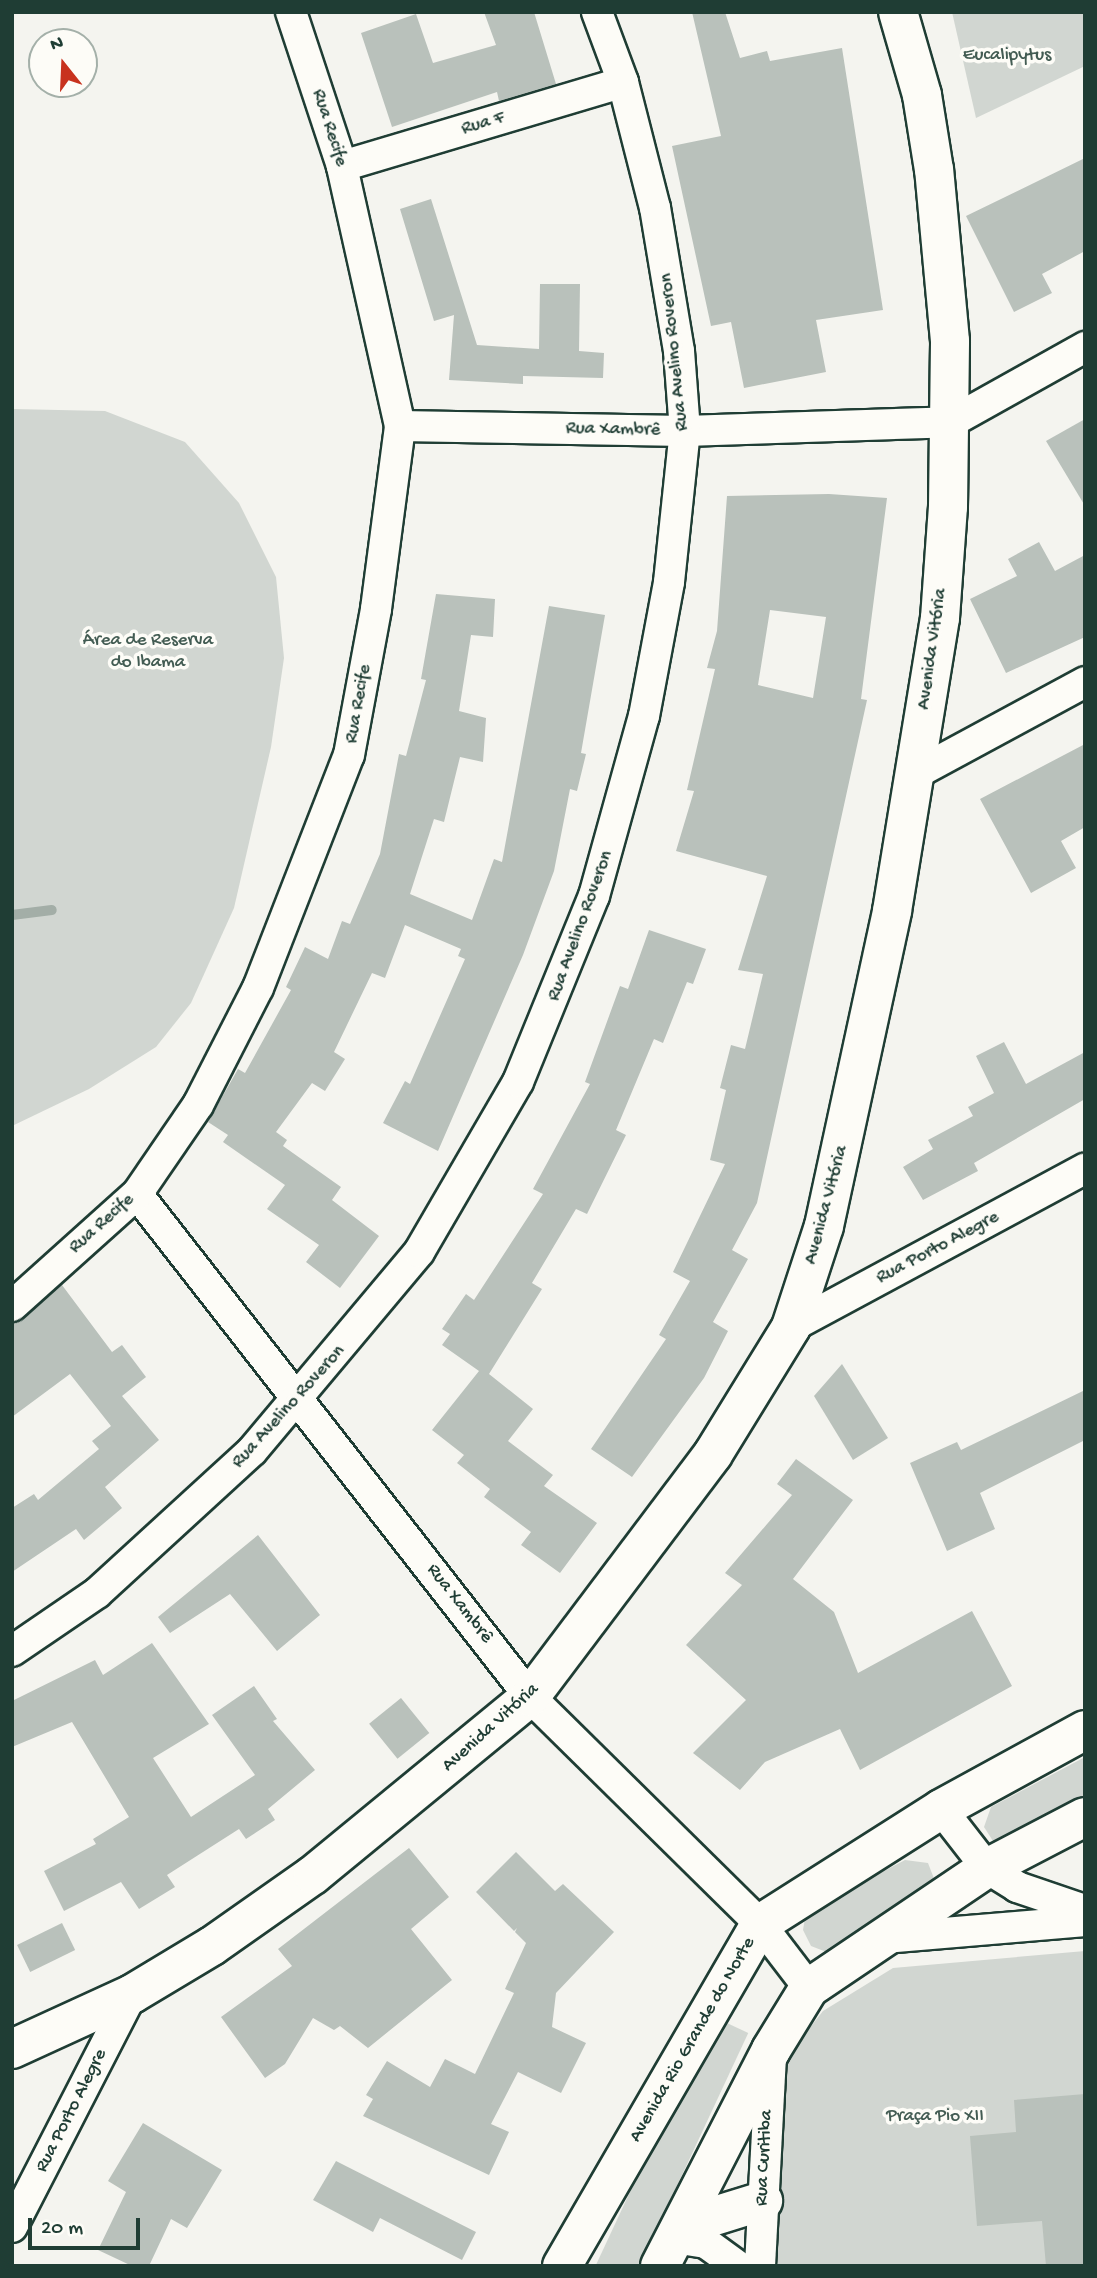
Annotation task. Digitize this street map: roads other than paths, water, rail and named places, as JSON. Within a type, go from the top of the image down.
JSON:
[{"type":"street","name":"Rua Recife","points":[[12,1306],[137,1194],[198,1105],[258,988],[349,755],[376,609],[400,426],[342,166],[291,12]]},
{"type":"street","name":"Rua Avelino Roveron","points":[[12,1651],[97,1593],[161,1538],[253,1451],[300,1397],[419,1252],[518,1082],[562,984],[621,813],[644,716],[669,582],[685,431],[669,276],[623,82],[597,12]]},
{"type":"street","name":"Avenida Vitória","points":[[12,2049],[132,1994],[313,1875],[530,1698],[713,1454],[791,1327],[824,1226],[844,1140],[915,774],[940,618],[951,422],[950,341],[934,170],[922,95],[898,12]]},
{"type":"street","name":"Rua F","points":[[342,166],[623,82]]},
{"type":"street","points":[[951,422],[1085,347]]},
{"type":"street","name":"Rua Xambrê","points":[[400,426],[685,431],[951,422]]},
{"type":"street","points":[[915,774],[1085,682]]},
{"type":"street","name":"Rua Porto Alegre","points":[[791,1327],[1085,1169]]},
{"type":"street","name":"Rua Xambrê","points":[[137,1194],[300,1397],[530,1698],[760,1924],[810,1988]]},
{"type":"street","name":"Avenida Rio Grande do Norte","points":[[562,2266],[760,1924],[941,1809],[1085,1730]]},
{"type":"street","points":[[941,1809],[987,1868],[1017,1887],[1085,1910]]},
{"type":"street","points":[[672,2243],[771,2050],[810,1988],[987,1868],[1085,1817]]},
{"type":"street","points":[[884,1938],[1085,1921]]},
{"type":"street","name":"Rua Porto Alegre","points":[[12,2227],[132,1994]]},
{"type":"street","name":"Rua Curitiba","points":[[760,2266],[771,2050]]},
{"type":"street","points":[[672,2243],[763,2202]]},
{"type":"street","points":[[672,2243],[706,2243],[738,2266]]},
{"type":"waterway","points":[[12,915],[52,910]]},
{"type":"park label","name":"Eucalipytus","points":[[1007,56]]},
{"type":"park label","name":"Área de Reserva do Ibama","points":[[148,652]]},
{"type":"park label","name":"Praça Pio XII","points":[[935,2117]]}]
